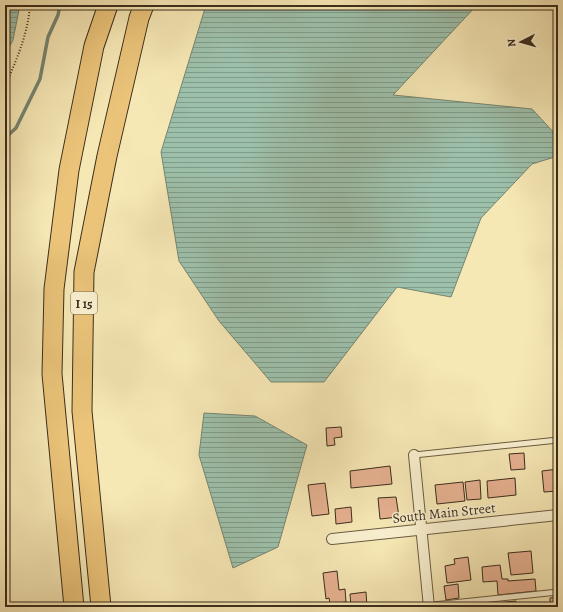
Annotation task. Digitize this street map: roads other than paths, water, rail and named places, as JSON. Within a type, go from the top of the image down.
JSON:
[{"type":"highway","name":"I 15","points":[[74,607],[52,374],[54,289],[68,170],[94,46],[108,5]]},
{"type":"highway","name":"I 15","points":[[101,607],[82,411],[84,272],[109,149],[139,18],[144,5]]},
{"type":"highway","points":[[62,485],[63,607]]},
{"type":"highway","points":[[92,519],[115,607]]},
{"type":"street","points":[[414,455],[429,606]]},
{"type":"street","name":"South Main Street","points":[[332,539],[558,515]]},
{"type":"lane","points":[[414,455],[558,440]]},
{"type":"lane","points":[[414,607],[558,592]]},
{"type":"waterway","points":[[5,138],[16,128],[40,79],[48,37],[58,15],[60,5]]}]
